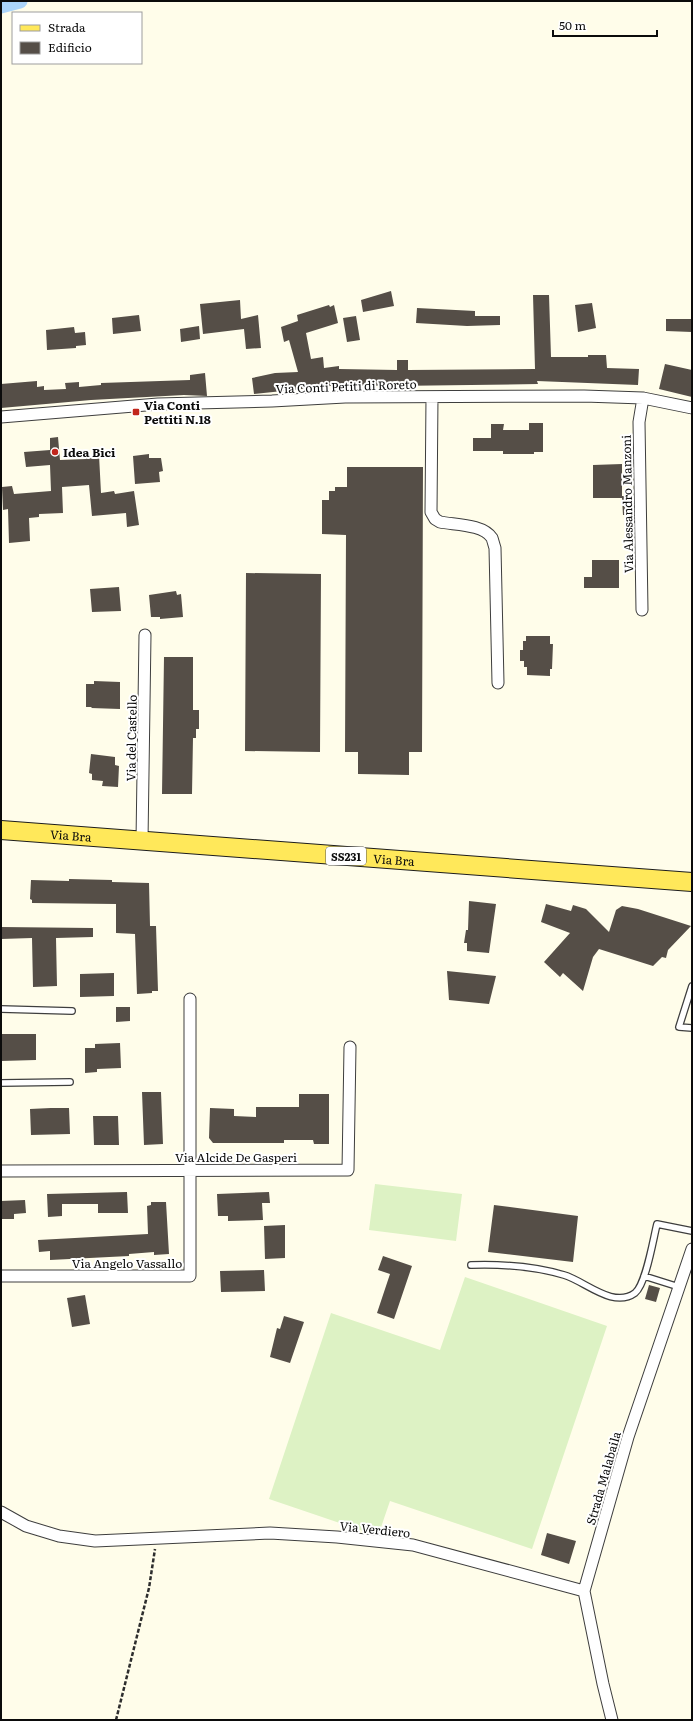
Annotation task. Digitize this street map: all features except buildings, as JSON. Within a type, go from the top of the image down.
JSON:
[{"type":"main road","name":"Via Bra","points":[[1,830],[692,882]]},
{"type":"street","name":"Via Conti Petiti di Roreto","points":[[1,417],[158,404],[272,401],[345,396],[584,396],[643,398],[692,408]]},
{"type":"street","points":[[432,397],[431,512],[435,519],[440,522],[479,528],[487,533],[492,539],[494,548],[498,683]]},
{"type":"street","name":"Via Alessandro Manzoni","points":[[642,610],[638,422],[643,398]]},
{"type":"street","name":"Via del Castello","points":[[142,841],[145,635]]},
{"type":"street","name":"Via Angelo Vassallo","points":[[1,1276],[190,1276],[190,999]]},
{"type":"street","name":"Via Alcide De Gasperi","points":[[1,1171],[348,1170],[350,1047]]},
{"type":"street","name":"Strada Malabaila","points":[[612,1720],[602,1684],[584,1591],[628,1437],[692,1249]]},
{"type":"street","name":"Via Verdiero","points":[[1,1512],[26,1526],[59,1536],[95,1540],[270,1533],[413,1545],[584,1591]]},
{"type":"lane","points":[[692,986],[679,1027],[692,1028]]},
{"type":"lane","points":[[1,1009],[72,1011]]},
{"type":"lane","points":[[1,1083],[70,1082]]},
{"type":"lane","points":[[471,1265],[524,1267],[565,1275],[604,1294],[617,1298],[630,1296],[643,1282],[657,1224],[692,1231]]},
{"type":"lane","points":[[644,1276],[679,1287]]},
{"type":"path","points":[[116,1720],[149,1588],[157,1537]]},
{"type":"green space","points":[[375,1184],[462,1194],[456,1241],[369,1230]]},
{"type":"green space","points":[[465,1277],[607,1326],[532,1549],[390,1501],[378,1536],[269,1499],[331,1313],[440,1350]]},
{"type":"waterway","points":[[1,6],[20,1]]},
{"type":"place","name":"Via Conti Pettiti N.18","points":[[136,412]]},
{"type":"place","name":"Idea Bici","points":[[55,452]]}]
